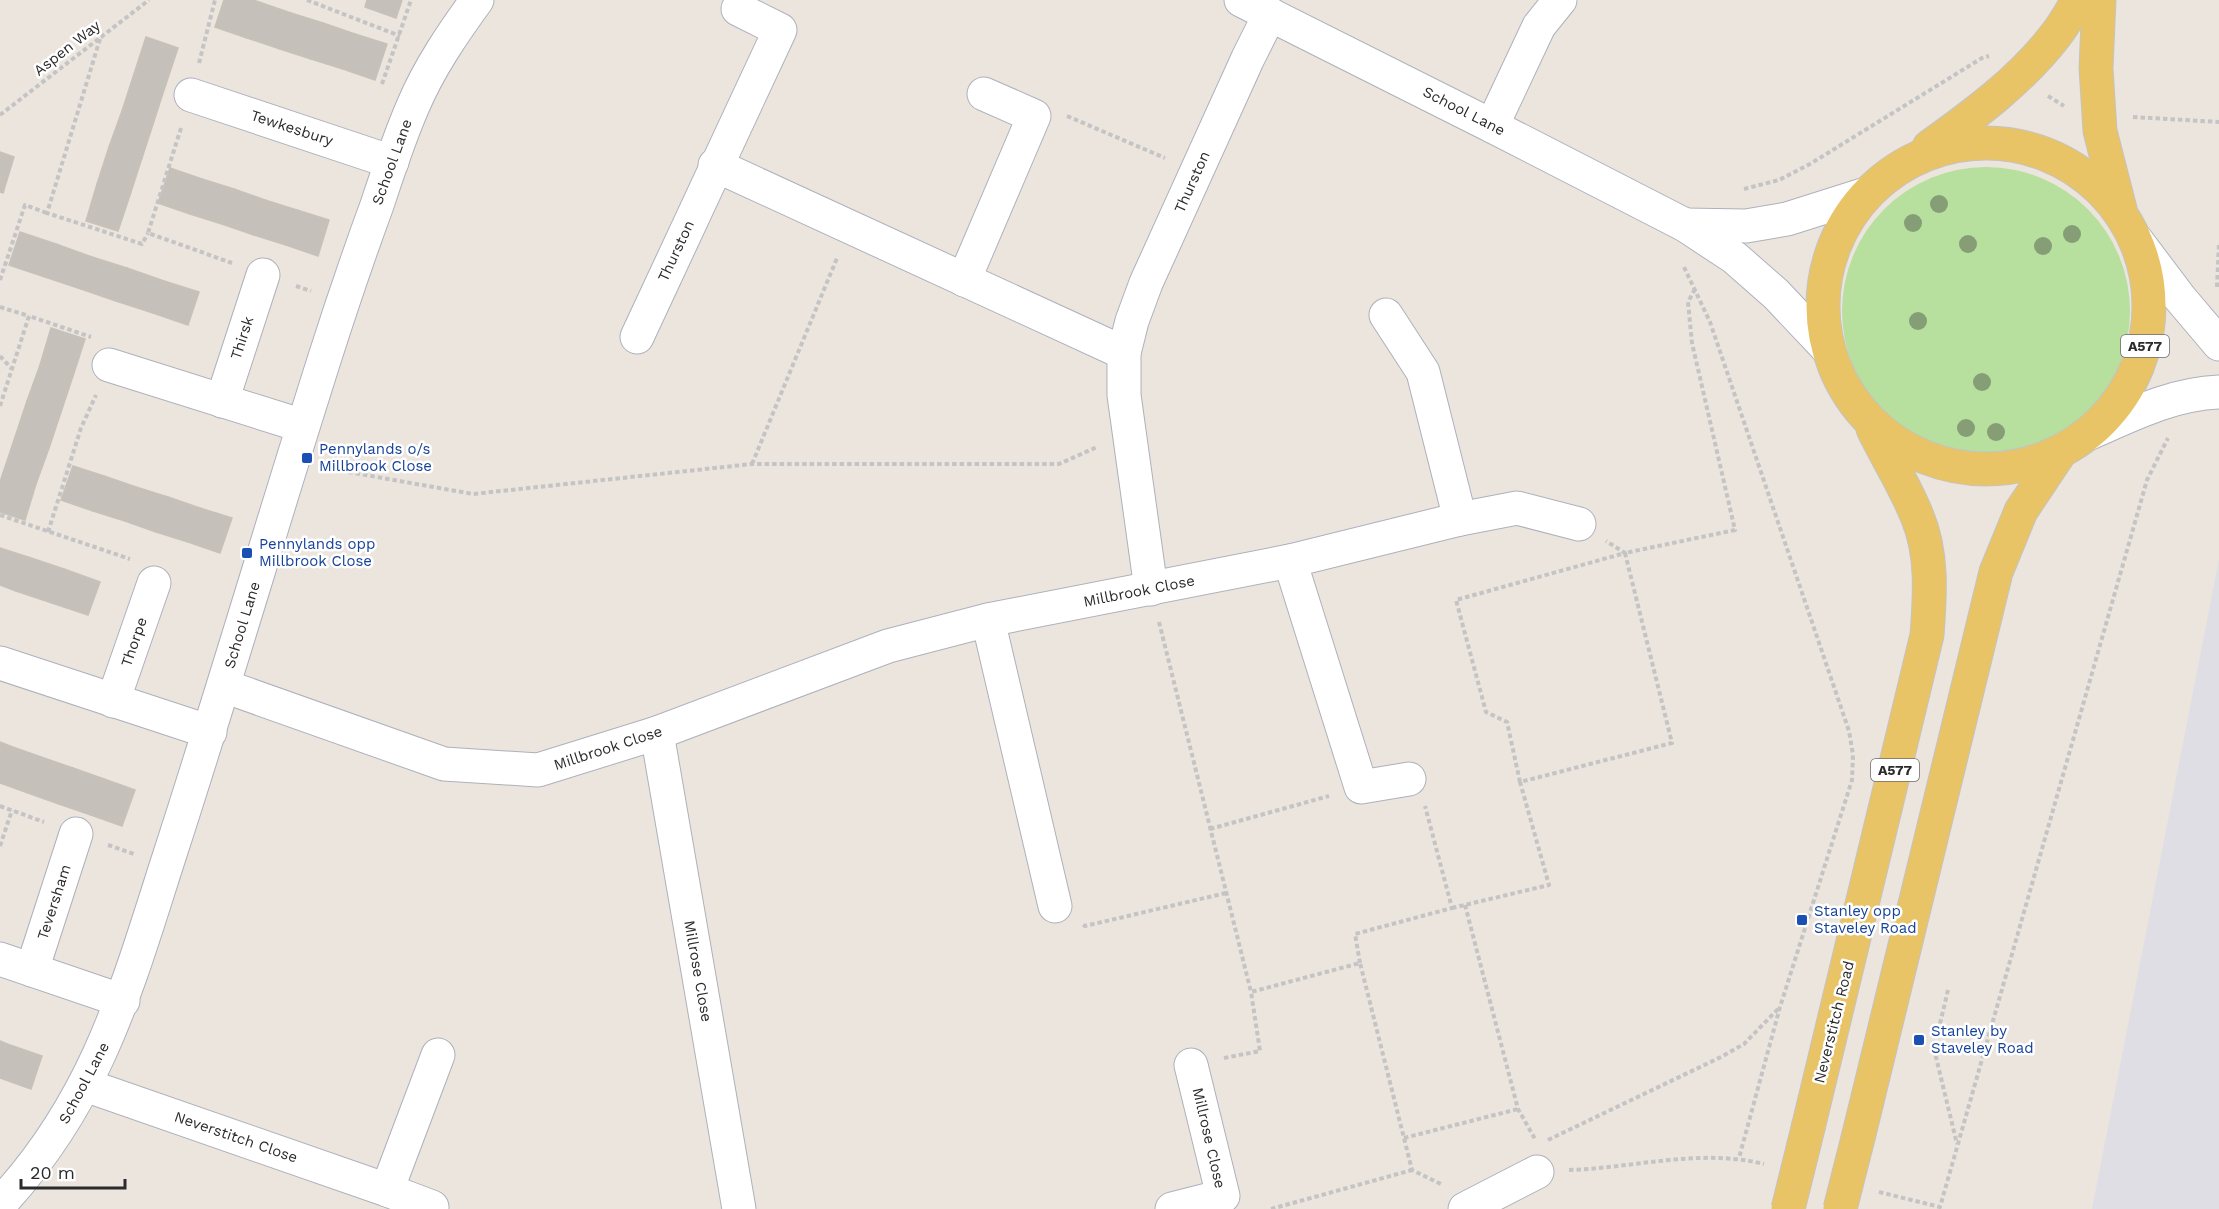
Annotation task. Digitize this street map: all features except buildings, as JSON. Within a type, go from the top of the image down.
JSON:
[{"type":"main road","name":"A577","points":[[1911,160],[1955,145],[2002,142],[2048,154],[2088,177],[2120,211],[2137,241],[2150,292],[2145,345],[2125,393],[2090,433],[2059,454],[2010,469],[1959,468],[1911,453],[1869,422],[1846,393],[1827,348],[1822,307],[1827,266],[1842,227],[1866,194],[1911,160],[1986,106],[2022,74],[2057,34],[2078,0]]},
{"type":"main road","name":"A577","points":[[2099,0],[2096,68],[2100,131],[2120,211]]},
{"type":"main road","name":"Neverstitch Road","points":[[1788,1209],[1927,635],[1930,587],[1925,546],[1918,517],[1869,422]]},
{"type":"main road","name":"A577","points":[[1840,1209],[1996,572],[2020,511],[2059,454]]},
{"type":"main road","points":[[1842,989],[1891,1004]]},
{"type":"street","name":"School Lane","points":[[0,1204],[39,1159],[66,1120],[104,1046],[123,1001],[210,732],[343,301],[392,162],[413,105],[435,62],[477,0]]},
{"type":"street","points":[[1492,126],[1552,3]]},
{"type":"street","name":"School Lane","points":[[1256,7],[1685,225],[1743,265],[1776,294],[1827,348]]},
{"type":"street","name":"Thurston","points":[[1151,589],[1128,434],[1124,395],[1124,353],[1132,321],[1146,283],[1196,171],[1256,7]]},
{"type":"street","name":"Thurston","points":[[637,336],[780,30],[738,9]]},
{"type":"street","points":[[964,280],[1034,116],[984,94]]},
{"type":"street","name":"Tewkesbury","points":[[191,95],[392,162]]},
{"type":"street","points":[[715,165],[1124,353]]},
{"type":"street","name":"School Lane","points":[[1685,225],[1746,226],[1787,219],[1866,194]]},
{"type":"street","points":[[2137,241],[2180,298],[2219,344]]},
{"type":"street","name":"Thirsk","points":[[222,401],[263,275]]},
{"type":"street","points":[[1386,315],[1422,372],[1460,519]]},
{"type":"street","points":[[109,365],[303,426]]},
{"type":"street","points":[[2090,433],[2157,404],[2185,395],[2219,392]]},
{"type":"street","name":"Millbrook Close","points":[[224,686],[444,764],[538,770],[657,733],[888,646],[988,620],[1290,561],[1460,519],[1517,508],[1579,524]]},
{"type":"street","points":[[1290,561],[1361,787],[1409,779]]},
{"type":"street","name":"Thorpe","points":[[113,701],[154,583]]},
{"type":"street","points":[[988,620],[1055,906]]},
{"type":"street","points":[[0,663],[210,732]]},
{"type":"street","name":"Millrose Close","points":[[657,733],[739,1209]]},
{"type":"street","name":"Teversham","points":[[32,970],[76,834]]},
{"type":"street","points":[[0,959],[123,1001]]},
{"type":"street","points":[[387,1190],[438,1055]]},
{"type":"street","name":"Millrose Close","points":[[1172,1209],[1223,1196],[1191,1065]]},
{"type":"street","name":"Neverstitch Close","points":[[85,1085],[432,1207]]},
{"type":"street","points":[[1489,1202],[1537,1172]]},
{"type":"path","name":"Aspen Way","points":[[0,115],[149,0]]},
{"type":"path","points":[[0,280],[25,205],[142,244],[148,233],[191,95],[215,0]]},
{"type":"path","points":[[307,0],[400,36]]},
{"type":"path","points":[[381,88],[411,0]]},
{"type":"path","points":[[47,213],[100,39]]},
{"type":"path","points":[[1742,189],[1779,180],[1810,164],[1982,58],[1991,56],[2002,57],[2043,93],[2074,112],[2219,122]]},
{"type":"path","points":[[1034,116],[1054,110],[1196,171]]},
{"type":"path","points":[[752,464],[850,227]]},
{"type":"path","points":[[148,233],[343,301]]},
{"type":"path","points":[[2217,294],[2219,243]]},
{"type":"path","points":[[1683,265],[1710,322],[1848,731],[1852,755],[1852,780],[1780,1007],[1740,1158]]},
{"type":"path","points":[[1412,1170],[1360,963],[1355,934],[1549,885],[1520,782],[1507,722],[1486,712],[1456,600],[1625,553],[1735,530],[1692,343],[1688,302],[1696,289]]},
{"type":"path","points":[[0,308],[107,342],[109,365],[81,428],[48,532]]},
{"type":"path","points":[[0,406],[1,397],[29,316]]},
{"type":"path","points":[[0,356],[12,369]]},
{"type":"path","points":[[1873,1191],[1940,1208],[2147,480],[2173,432]]},
{"type":"path","points":[[292,462],[472,494],[752,464],[1059,464],[1128,434]]},
{"type":"path","points":[[0,515],[134,561],[154,583]]},
{"type":"path","points":[[1520,782],[1672,743],[1625,553],[1579,524]]},
{"type":"path","points":[[1151,589],[1251,992],[1260,1051],[1191,1065]]},
{"type":"path","points":[[1409,779],[1418,777],[1452,909]]},
{"type":"path","points":[[1210,829],[1361,787]]},
{"type":"path","points":[[0,846],[12,810]]},
{"type":"path","points":[[1055,906],[1085,926],[1226,893]]},
{"type":"path","points":[[1465,905],[1518,1109],[1538,1145],[1721,1057],[1743,1044],[1780,1007]]},
{"type":"path","points":[[1251,992],[1360,963]]},
{"type":"path","points":[[1948,990],[1934,1048],[1958,1147]]},
{"type":"path","points":[[1404,1138],[1518,1109]]},
{"type":"path","points":[[1537,1172],[1583,1170],[1707,1157],[1740,1158],[1773,1166]]},
{"type":"path","points":[[1271,1209],[1412,1170],[1489,1202]]},
{"type":"shaded area","points":[[2219,559],[2219,1209],[2092,1209]]},
{"type":"green space","points":[[1986,167],[2014,170],[2041,178],[2066,191],[2088,209],[2106,231],[2119,256],[2127,283],[2130,311],[2127,339],[2119,366],[2106,391],[2088,413],[2066,431],[2041,444],[2014,452],[1986,455],[1958,452],[1931,444],[1906,431],[1884,413],[1866,391],[1853,366],[1845,339],[1842,311],[1845,283],[1853,256],[1866,231],[1884,209],[1906,191],[1931,178],[1958,170]]},
{"type":"place","name":"Pennylands o/s Millbrook Close","points":[[307,458]]},
{"type":"place","name":"Pennylands opp Millbrook Close","points":[[247,553]]},
{"type":"place","name":"Stanley opp Staveley Road","points":[[1802,920]]},
{"type":"place","name":"Stanley by Staveley Road","points":[[1919,1040]]}]
